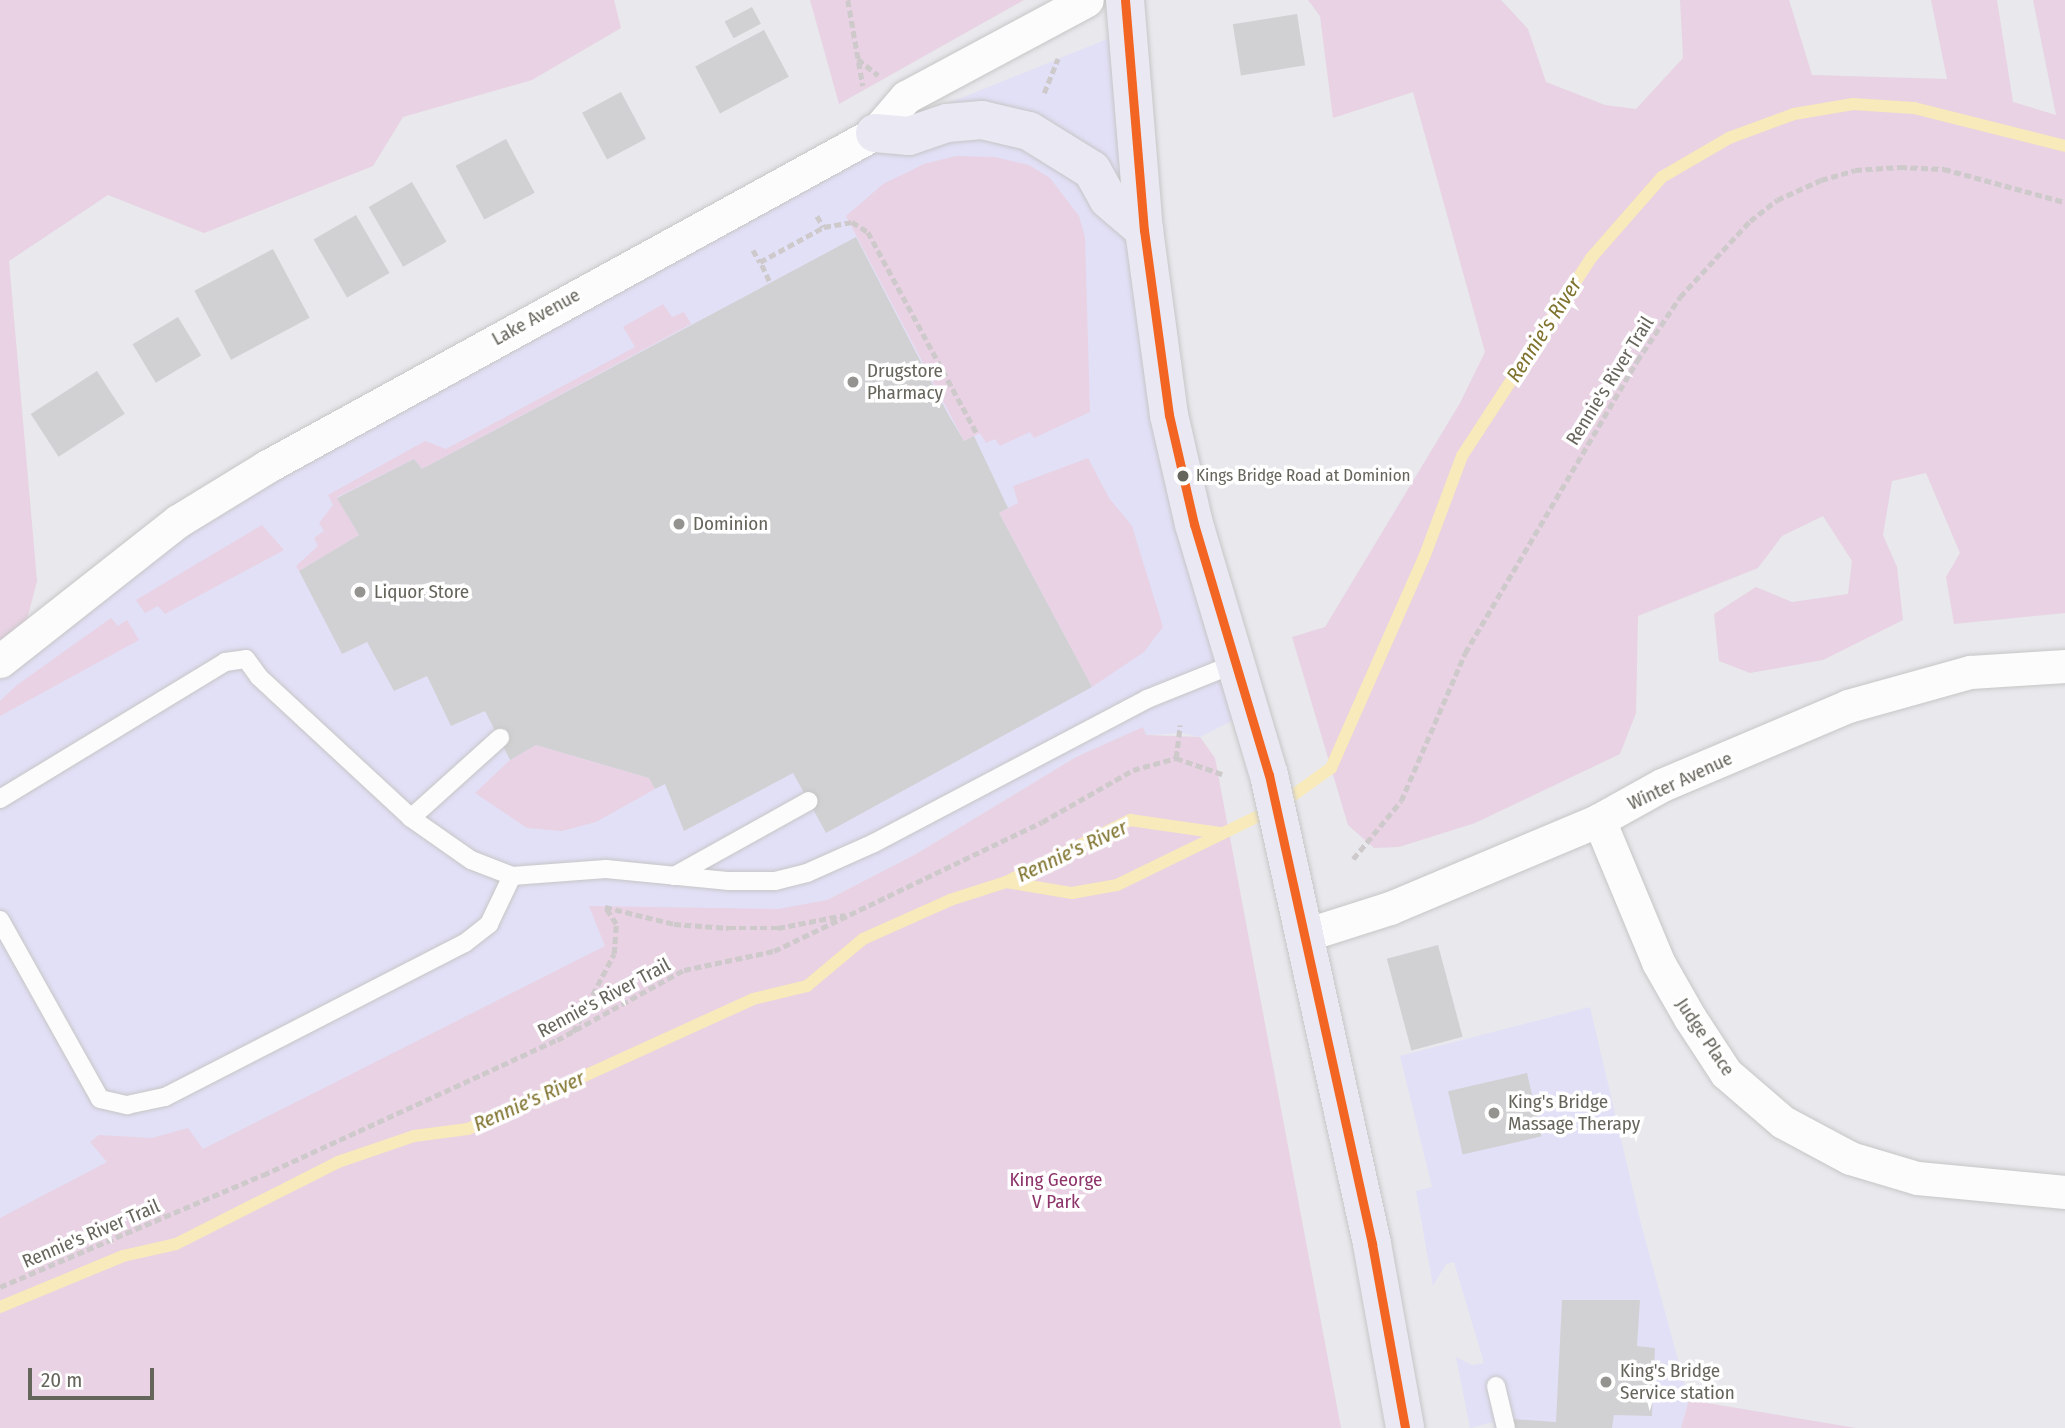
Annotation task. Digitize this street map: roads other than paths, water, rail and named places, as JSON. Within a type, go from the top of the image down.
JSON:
[{"type":"main road","points":[[1125,0],[1144,230],[1168,415],[1234,664],[1269,775],[1372,1244],[1405,1428]]},
{"type":"main road","points":[[876,133],[909,136],[947,123],[982,120],[1028,131],[1092,170],[1108,199],[1144,230]]},
{"type":"street","name":"Lake Avenue","points":[[0,661],[178,521],[266,467],[876,133],[906,97],[1087,0]]},
{"type":"street","name":"Winter Avenue","points":[[1306,935],[1390,908],[1599,820],[1662,785],[1848,706],[1970,672],[2065,666]]},
{"type":"street","name":"Judge Place","points":[[1599,820],[1658,962],[1690,1018],[1726,1073],[1783,1122],[1850,1158],[1917,1178],[2065,1192]]},
{"type":"lane","points":[[0,799],[225,662],[246,659],[259,677],[411,818],[471,860],[512,876],[606,869],[674,876],[775,881],[807,873],[874,843],[1147,699],[1234,664]]},
{"type":"lane","points":[[411,818],[499,738]]},
{"type":"lane","points":[[674,876],[809,801]]},
{"type":"lane","points":[[0,920],[100,1099],[127,1105],[165,1097],[466,943],[489,923],[512,876]]},
{"type":"lane","points":[[1496,1387],[1506,1428]]},
{"type":"waterway","name":"Rennie's River","points":[[1006,882],[1072,893],[1117,885],[1275,808],[1331,768],[1425,555],[1462,456],[1591,258],[1662,177],[1729,138],[1794,114],[1853,104],[1914,108],[2065,146]]},
{"type":"waterway","name":"Rennie's River","points":[[0,1307],[123,1256],[176,1244],[338,1162],[414,1136],[468,1129],[753,999],[807,986],[863,939],[950,900],[1006,882],[1130,820],[1220,833]]},
{"type":"place","name":"Drugstore Pharmacy","points":[[853,382]]},
{"type":"place","name":"Kings Bridge Road at Dominion","points":[[1183,476]]},
{"type":"place","name":"Dominion","points":[[679,524]]},
{"type":"place","name":"Liquor Store","points":[[360,592]]},
{"type":"place","name":"King's Bridge Massage Therapy","points":[[1494,1113]]},
{"type":"place","name":"King's Bridge Service station","points":[[1606,1382]]},
{"type":"park label","name":"King George V Park","points":[[1056,1191]]}]
